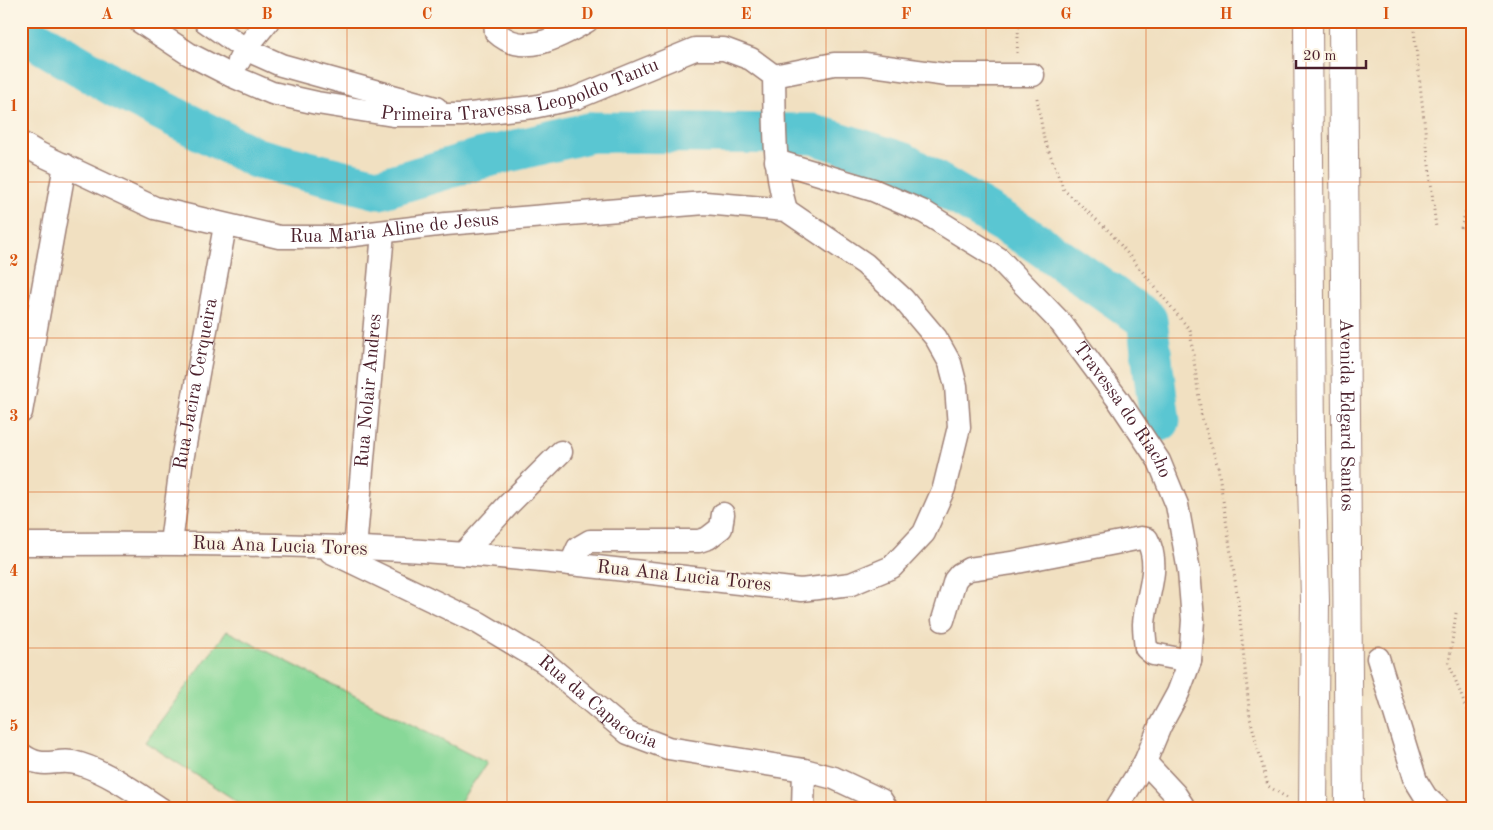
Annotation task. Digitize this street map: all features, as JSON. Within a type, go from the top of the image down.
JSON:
[{"type":"main road","name":"Avenida Edgard Santos","points":[[1302,804],[1315,600],[1311,444],[1308,21]]},
{"type":"main road","name":"Avenida Edgard Santos","points":[[1343,21],[1348,809]]},
{"type":"street","name":"Primeira Travessa Leopoldo Tantu","points":[[140,21],[189,54],[232,76],[272,93],[327,105],[394,115],[430,117],[462,115],[533,107],[576,98],[694,49],[724,49],[751,59],[774,76]]},
{"type":"street","points":[[205,21],[245,49],[281,65],[462,115]]},
{"type":"street","points":[[232,76],[245,49],[268,21]]},
{"type":"street","points":[[495,21],[496,32],[504,39],[532,44],[547,42],[587,21]]},
{"type":"street","points":[[786,210],[779,187],[776,161],[774,76],[834,64],[865,64],[948,75],[1033,76]]},
{"type":"street","name":"Rua Maria Aline de Jesus","points":[[21,143],[155,208],[225,226],[279,237],[337,237],[446,224],[705,202],[786,210]]},
{"type":"street","name":"Travessa do Riacho","points":[[776,161],[873,190],[924,212],[998,258],[1061,324],[1119,400],[1159,461],[1178,505],[1189,571],[1193,620],[1190,661],[1178,692],[1160,726],[1145,762],[1116,809]]},
{"type":"street","points":[[21,412],[65,165]]},
{"type":"street","name":"Rua Ana Lucia Tores","points":[[21,544],[170,543],[322,547],[463,554],[801,590],[851,584],[892,567],[924,533],[944,488],[959,427],[956,386],[950,363],[936,338],[903,299],[865,264],[786,210]]},
{"type":"street","name":"Rua Jacira Cerqueira","points":[[170,543],[181,466],[225,226]]},
{"type":"street","name":"Rua Nolair Andres","points":[[355,549],[383,232]]},
{"type":"street","points":[[463,554],[508,504],[561,452]]},
{"type":"street","points":[[571,564],[578,548],[590,541],[699,541],[708,538],[720,528],[723,514]]},
{"type":"street","points":[[943,620],[956,580],[960,574],[969,569],[1012,563],[1141,538],[1147,539],[1154,561],[1144,624],[1146,648],[1153,654],[1190,661]]},
{"type":"street","name":"Rua da Capacocia","points":[[322,547],[479,622],[536,657],[628,733],[668,748],[804,770],[834,778],[881,800],[887,809]]},
{"type":"street","points":[[1378,658],[1416,781],[1426,797],[1439,809]]},
{"type":"street","points":[[21,754],[37,764],[67,760],[97,770],[161,809]]},
{"type":"street","points":[[1145,762],[1185,809]]},
{"type":"street","points":[[803,809],[804,770]]},
{"type":"path","points":[[1019,21],[1017,59],[1033,76],[1044,139],[1064,190],[1110,232],[1190,330],[1201,414],[1220,477],[1238,600],[1250,718],[1268,786],[1302,804]]},
{"type":"path","points":[[1413,21],[1436,228]]},
{"type":"path","points":[[1462,228],[1472,190]]},
{"type":"path","points":[[1456,613],[1449,663],[1472,724]]},
{"type":"green space","points":[[227,631],[487,763],[455,809],[249,809],[145,742]]},
{"type":"waterway","points":[[21,31],[119,89],[256,158],[379,189],[483,158],[592,132],[813,134],[904,163],[1033,240],[1147,320],[1160,421]]}]
